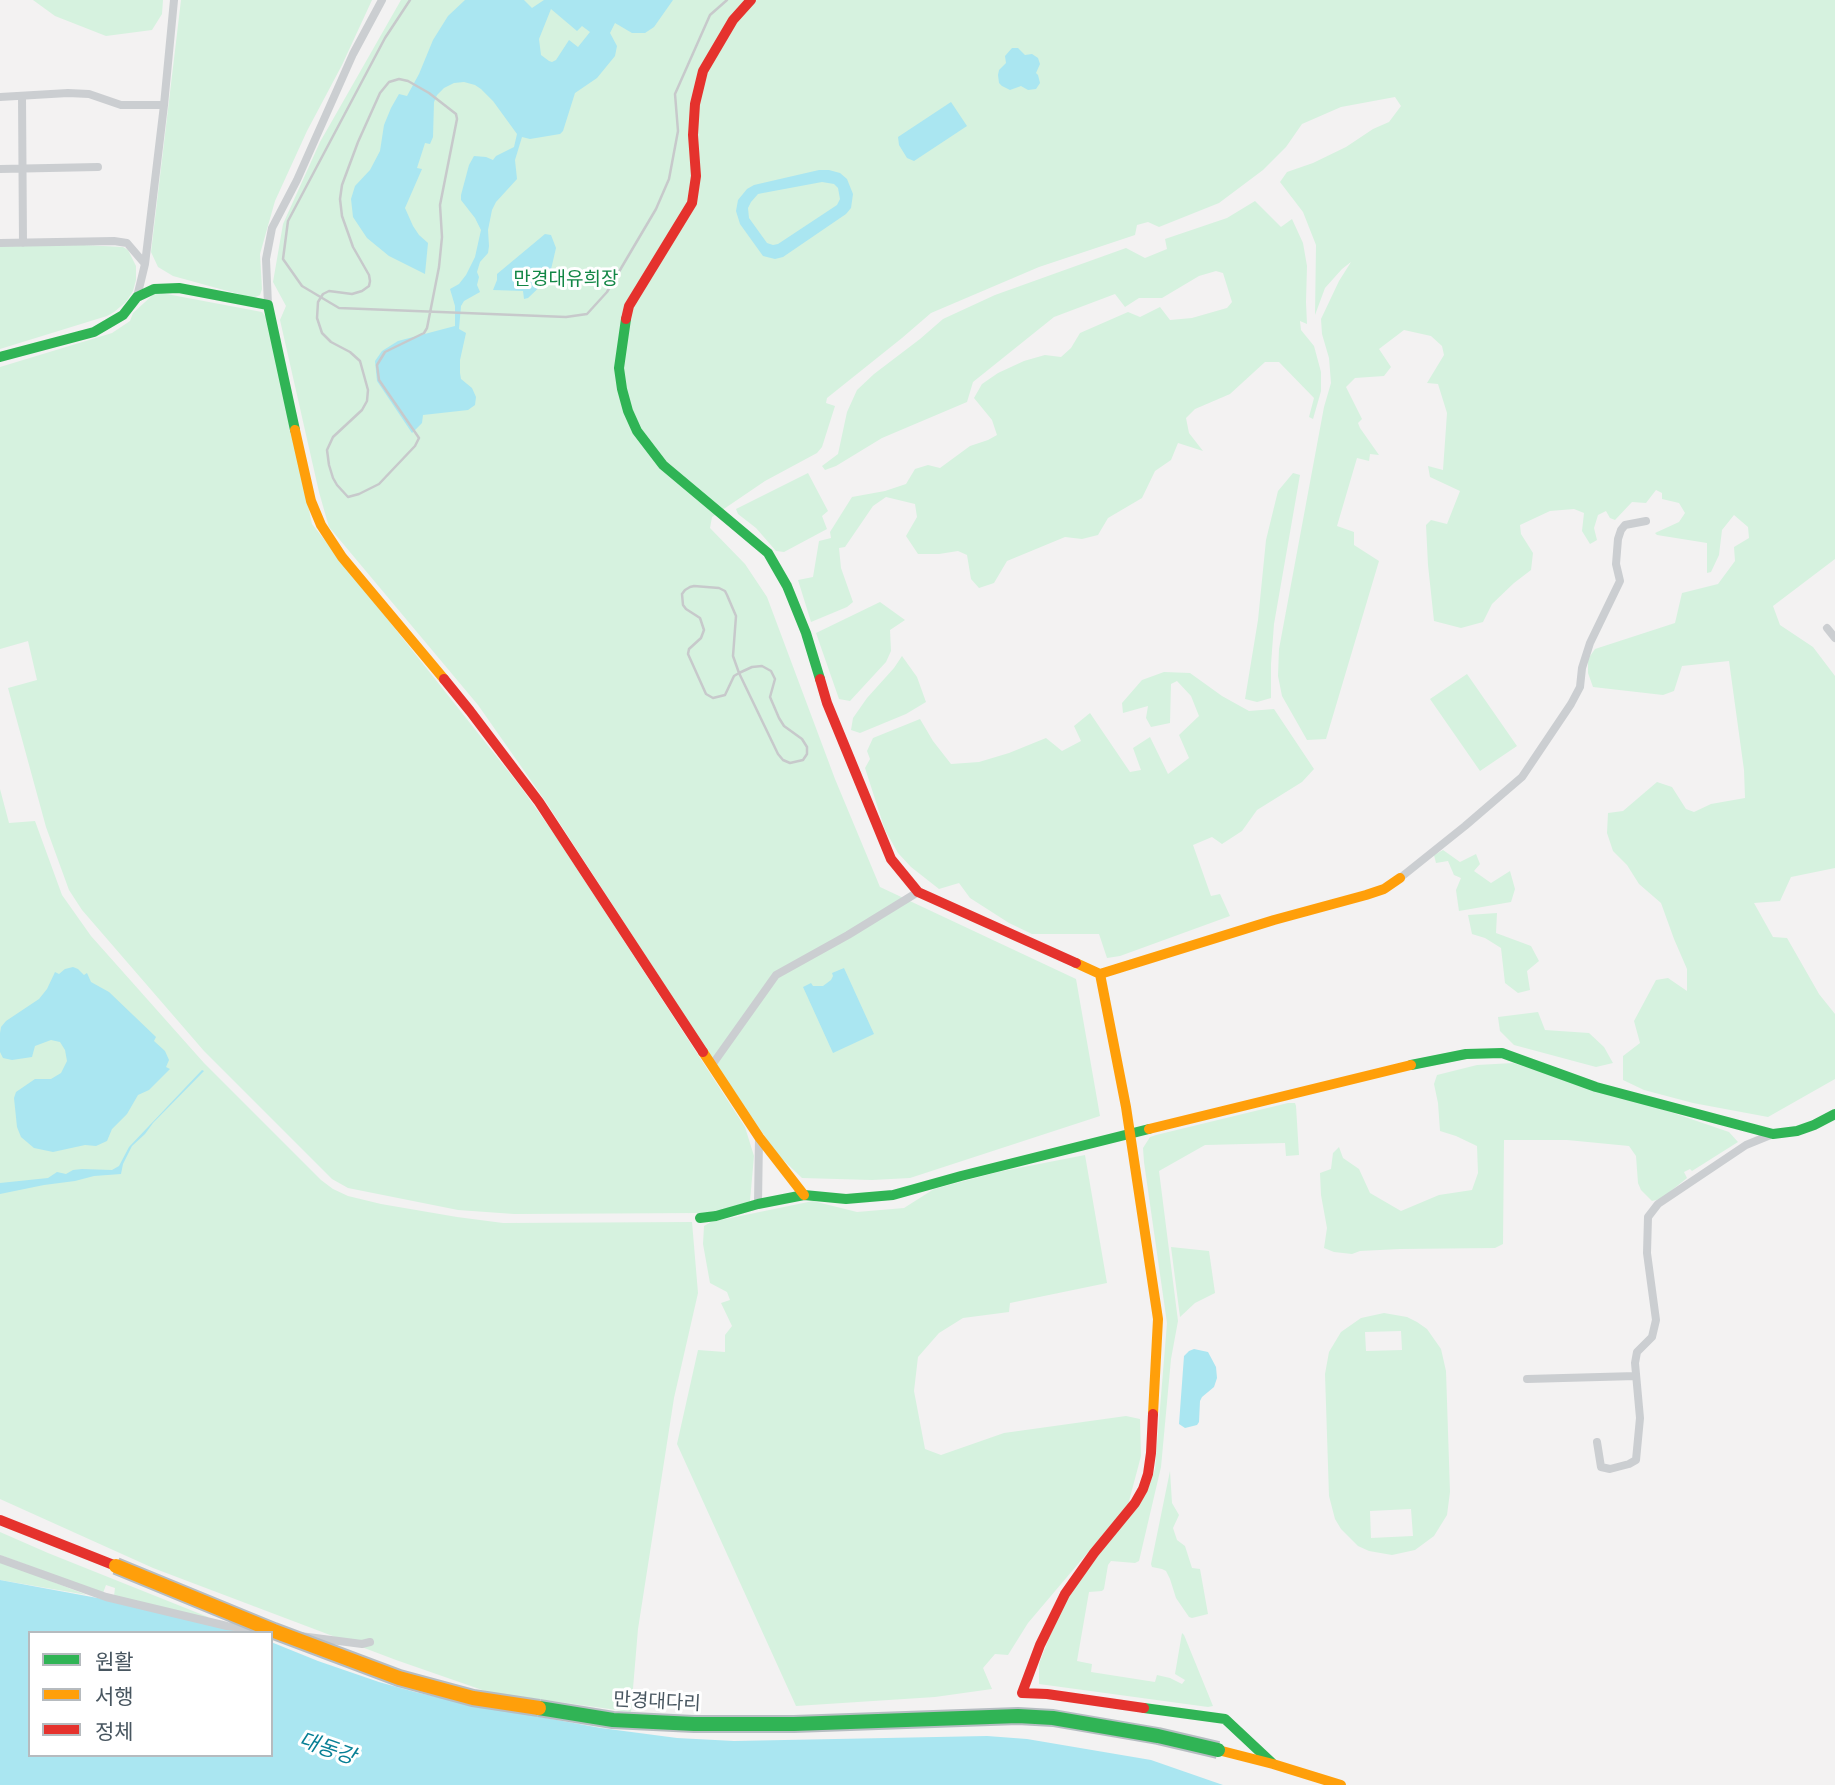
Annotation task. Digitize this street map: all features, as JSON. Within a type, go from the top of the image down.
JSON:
[{"type":"main road","points":[[751,0],[733,20],[703,71],[692,135],[696,176],[692,203],[629,306],[619,368],[628,411],[636,431],[649,449],[663,465],[768,553],[787,586],[806,632],[827,703],[891,859],[918,892],[1100,974],[1274,920],[1366,895],[1384,889],[1400,878]]},
{"type":"main road","points":[[0,357],[94,332],[123,315],[137,297],[154,289],[179,288],[268,305],[311,501],[320,525],[342,557],[470,711],[539,802],[759,1137],[804,1195]]},
{"type":"main road","points":[[1100,974],[1126,1107],[1158,1318],[1151,1454],[1148,1474],[1135,1503],[1065,1594],[1040,1644],[1022,1693],[1047,1694],[1225,1719],[1273,1764]]},
{"type":"main road","points":[[700,1217],[716,1216],[804,1195],[846,1199],[893,1195],[1129,1134],[1406,1066],[1466,1054],[1502,1053],[1596,1087],[1773,1134],[1797,1131],[1835,1114]]},
{"type":"main road","name":"만경대다리","points":[[0,1520],[272,1631]]},
{"type":"main road","name":"만경대다리","points":[[273,1632],[400,1678],[487,1700],[614,1720],[694,1724],[794,1724],[1018,1716],[1053,1718],[1158,1736],[1219,1750],[1341,1785]]},
{"type":"street","points":[[137,297],[145,264],[174,0]]},
{"type":"street","points":[[268,305],[266,259],[272,228],[297,180],[353,54],[382,0]]},
{"type":"street","points":[[0,97],[89,94],[121,105],[164,106]]},
{"type":"street","points":[[22,96],[23,243]]},
{"type":"street","points":[[0,169],[98,167]]},
{"type":"street","points":[[0,243],[114,241],[127,243],[145,264]]},
{"type":"street","points":[[1400,878],[1522,777],[1580,687],[1582,667],[1590,643],[1620,581],[1616,564],[1620,530],[1625,525],[1646,521]]},
{"type":"street","points":[[1827,628],[1835,638]]},
{"type":"street","points":[[712,1065],[776,975],[918,892]]},
{"type":"street","points":[[1597,1442],[1601,1467],[1610,1468],[1636,1460],[1640,1418],[1637,1352],[1652,1337],[1656,1320],[1647,1252],[1648,1217],[1658,1204],[1746,1145],[1773,1134]]},
{"type":"street","points":[[758,1204],[759,1137]]},
{"type":"street","points":[[1527,1378],[1636,1376]]},
{"type":"street","points":[[0,1559],[106,1597],[227,1626],[264,1631]]},
{"type":"street","points":[[273,1632],[362,1644],[370,1642]]},
{"type":"green space","points":[[33,0],[163,0],[162,14],[152,30],[106,36],[55,16]]},
{"type":"green space","points":[[181,0],[372,0],[275,201],[260,254],[262,289],[260,295],[253,298],[173,276],[158,267],[151,252]]},
{"type":"green space","name":"만경대유희장","points":[[401,0],[1835,0],[1835,559],[1773,606],[1780,625],[1813,647],[1835,676],[1835,868],[1791,877],[1780,901],[1754,903],[1773,937],[1787,938],[1819,994],[1835,1014],[1835,1079],[1768,1117],[1693,1103],[1644,1090],[1623,1080],[1623,1056],[1640,1043],[1634,1021],[1656,980],[1668,978],[1687,991],[1687,969],[1661,903],[1639,884],[1627,865],[1613,851],[1607,833],[1608,813],[1623,811],[1657,782],[1672,787],[1686,809],[1694,812],[1711,804],[1745,798],[1744,770],[1729,661],[1682,666],[1674,691],[1663,695],[1593,687],[1588,673],[1588,659],[1595,649],[1675,623],[1682,593],[1718,584],[1735,561],[1734,547],[1749,538],[1748,527],[1734,515],[1722,530],[1719,555],[1711,572],[1707,573],[1707,543],[1655,533],[1679,522],[1685,513],[1679,503],[1662,499],[1662,493],[1656,490],[1646,503],[1632,502],[1615,520],[1610,518],[1606,511],[1598,515],[1594,528],[1597,540],[1590,544],[1582,531],[1584,513],[1574,509],[1550,511],[1520,525],[1521,534],[1533,553],[1531,570],[1492,604],[1483,622],[1461,628],[1434,621],[1426,525],[1431,520],[1447,524],[1460,491],[1430,477],[1428,466],[1443,470],[1447,413],[1438,384],[1427,383],[1444,355],[1442,346],[1431,336],[1404,330],[1379,349],[1391,367],[1384,376],[1355,378],[1346,387],[1362,419],[1358,423],[1360,428],[1379,455],[1370,454],[1369,461],[1357,458],[1337,526],[1354,532],[1354,545],[1379,561],[1326,739],[1307,740],[1282,696],[1278,676],[1279,649],[1324,407],[1331,383],[1321,319],[1351,262],[1325,288],[1315,315],[1316,245],[1303,212],[1280,182],[1287,172],[1346,147],[1389,122],[1401,106],[1395,97],[1341,107],[1302,124],[1286,147],[1263,170],[1219,203],[1159,227],[1148,222],[1137,225],[1135,235],[1039,267],[931,313],[827,398],[826,403],[835,406],[822,447],[817,453],[765,481],[712,517],[710,528],[745,564],[767,597],[835,779],[880,887],[1076,979],[1100,1116],[910,1178],[802,1178],[777,1154],[546,802],[478,705],[329,527],[280,320],[286,306],[273,282],[283,224],[320,142]]},
{"type":"green space","points":[[1255,201],[1281,227],[1292,219],[1303,243],[1307,266],[1307,324],[1300,321],[1301,330],[1314,346],[1321,372],[1321,391],[1313,419],[1309,417],[1314,398],[1279,362],[1265,362],[1230,394],[1195,409],[1186,418],[1189,433],[1203,451],[1178,443],[1171,460],[1155,471],[1142,498],[1108,518],[1098,535],[1082,539],[1065,537],[1007,561],[994,583],[979,588],[971,579],[967,555],[958,551],[918,554],[906,536],[917,517],[915,504],[886,497],[873,506],[845,547],[839,548],[841,568],[853,602],[811,622],[798,580],[813,577],[819,541],[831,538],[830,532],[852,497],[906,484],[915,469],[928,465],[940,468],[970,446],[997,435],[992,420],[974,398],[982,384],[1024,361],[1045,355],[1061,357],[1071,348],[1080,333],[1128,312],[1140,317],[1160,307],[1170,320],[1192,318],[1227,308],[1232,302],[1223,273],[1216,271],[1199,276],[1162,298],[1139,298],[1125,307],[1115,294],[1054,317],[973,382],[967,402],[882,438],[825,470],[822,466],[838,454],[847,412],[857,390],[943,319],[995,295],[1126,248],[1145,258],[1167,249],[1165,239],[1227,218]]},
{"type":"green space","points":[[0,246],[123,247],[128,250],[136,266],[136,280],[126,302],[107,316],[0,349]]},
{"type":"green space","points":[[156,292],[262,312],[269,321],[312,524],[520,786],[555,835],[745,1127],[754,1156],[750,1201],[702,1213],[514,1214],[458,1210],[348,1188],[332,1179],[204,1051],[82,910],[69,890],[46,827],[8,688],[37,680],[28,641],[0,649],[0,367],[112,333],[130,321],[133,313]]},
{"type":"green space","points":[[808,473],[828,511],[822,516],[827,529],[784,552],[776,551],[736,509]]},
{"type":"green space","points":[[1293,473],[1300,475],[1274,624],[1271,698],[1257,702],[1245,699],[1258,620],[1266,540],[1278,491]]},
{"type":"green space","points":[[880,602],[905,620],[890,630],[891,651],[886,662],[850,701],[839,699],[816,633]]},
{"type":"green space","points":[[902,656],[917,677],[926,702],[906,714],[860,733],[851,730],[853,718]]},
{"type":"green space","points":[[1164,672],[1190,673],[1249,711],[1274,709],[1314,769],[1302,782],[1257,810],[1242,831],[1222,844],[1212,837],[1193,845],[1211,896],[1220,894],[1230,916],[1120,956],[1107,958],[1099,934],[1032,934],[970,898],[959,883],[939,889],[898,853],[885,830],[865,768],[870,759],[867,751],[873,738],[920,719],[951,764],[979,762],[1046,738],[1062,751],[1081,741],[1074,726],[1090,713],[1130,772],[1141,770],[1133,748],[1150,737],[1168,774],[1189,758],[1179,735],[1199,716],[1191,696],[1177,681],[1171,684],[1170,723],[1151,727],[1146,718],[1148,706],[1123,713],[1122,703],[1142,680]]},
{"type":"green space","points":[[1467,674],[1517,746],[1480,771],[1430,699]]},
{"type":"green space","points":[[0,789],[9,823],[35,821],[62,895],[91,936],[204,1063],[333,1189],[348,1196],[381,1204],[503,1223],[692,1222],[698,1293],[674,1398],[638,1629],[631,1712],[488,1692],[153,1568],[0,1499]]},
{"type":"green space","points":[[1443,850],[1460,862],[1476,854],[1480,864],[1474,871],[1491,883],[1510,871],[1515,889],[1511,902],[1459,911],[1456,890],[1461,878],[1454,875],[1448,861],[1436,863],[1434,855]]},
{"type":"green space","points":[[1497,913],[1496,933],[1531,946],[1539,961],[1527,971],[1530,990],[1518,993],[1505,983],[1501,948],[1472,934],[1468,915]]},
{"type":"green space","points":[[1538,1012],[1545,1030],[1589,1033],[1604,1047],[1613,1063],[1596,1067],[1514,1045],[1500,1031],[1498,1017]]},
{"type":"green space","points":[[1513,1063],[1729,1132],[1738,1142],[1692,1171],[1690,1169],[1684,1172],[1687,1178],[1661,1199],[1652,1201],[1638,1183],[1636,1156],[1629,1146],[1567,1140],[1504,1140],[1503,1244],[1495,1248],[1400,1249],[1360,1251],[1352,1254],[1324,1248],[1327,1228],[1320,1173],[1331,1169],[1333,1153],[1339,1147],[1343,1158],[1359,1169],[1370,1193],[1401,1211],[1439,1195],[1472,1190],[1478,1173],[1477,1146],[1440,1131],[1434,1084],[1437,1075],[1477,1065]]},
{"type":"green space","points":[[1295,1103],[1296,1106],[1299,1155],[1286,1156],[1285,1143],[1205,1145],[1159,1171],[1178,1321],[1171,1359],[1161,1467],[1139,1561],[1111,1561],[1104,1589],[1089,1592],[1077,1661],[1092,1664],[1091,1672],[1155,1682],[1157,1675],[1182,1684],[1185,1680],[1175,1674],[1182,1633],[1213,1706],[1039,1684],[1039,1664],[1070,1593],[1147,1491],[1155,1469],[1167,1323],[1143,1148],[1150,1137],[1156,1135]]},
{"type":"green space","points":[[1085,1155],[1107,1283],[1010,1303],[1009,1312],[963,1318],[939,1333],[918,1357],[914,1391],[925,1449],[941,1455],[1004,1433],[1126,1416],[1140,1419],[1141,1456],[1128,1505],[1028,1623],[1008,1655],[995,1654],[983,1668],[992,1689],[935,1697],[796,1706],[677,1444],[698,1350],[725,1352],[725,1335],[732,1326],[721,1303],[730,1300],[727,1292],[710,1283],[703,1244],[704,1226],[711,1222],[813,1201],[857,1212],[904,1208],[934,1189],[998,1172]]},
{"type":"green space","points":[[1171,1247],[1209,1251],[1215,1293],[1195,1303],[1180,1317]]},
{"type":"green space","points":[[1384,1313],[1407,1317],[1417,1322],[1427,1329],[1441,1349],[1446,1371],[1450,1492],[1447,1515],[1434,1536],[1415,1550],[1392,1555],[1358,1546],[1335,1519],[1329,1496],[1325,1374],[1329,1352],[1341,1332],[1361,1318]],"holes":[[[1401,1331],[1402,1350],[1366,1351],[1365,1332]],[[1411,1509],[1413,1536],[1371,1538],[1370,1511]]]},
{"type":"green space","points":[[1170,1471],[1172,1503],[1179,1515],[1173,1528],[1177,1540],[1185,1546],[1192,1568],[1200,1569],[1208,1614],[1192,1618],[1176,1598],[1166,1571],[1152,1567],[1151,1564]]},
{"type":"green space","points":[[0,1532],[208,1617],[206,1619],[114,1596],[115,1588],[106,1585],[103,1593],[0,1555]]},
{"type":"green space","points":[[0,1562],[43,1578],[87,1595],[0,1580]]},
{"type":"water","points":[[465,0],[524,0],[532,8],[544,0],[673,0],[654,27],[645,33],[632,33],[615,23],[610,33],[617,46],[615,56],[597,78],[575,93],[560,134],[530,139],[522,137],[515,160],[517,179],[492,210],[488,230],[488,253],[480,262],[477,272],[480,292],[464,301],[461,306],[459,329],[466,333],[460,373],[461,379],[472,388],[476,397],[475,405],[468,410],[423,415],[422,423],[412,433],[377,381],[375,361],[382,351],[398,341],[455,326],[455,306],[450,289],[459,284],[466,275],[475,257],[481,230],[461,200],[469,165],[474,156],[493,160],[514,147],[517,134],[493,101],[475,85],[454,83],[437,95],[434,102],[433,137],[430,144],[425,143],[417,168],[422,169],[405,208],[413,226],[428,243],[425,274],[389,256],[367,238],[353,217],[351,199],[355,186],[370,170],[380,151],[384,125],[391,108],[399,94],[407,96],[433,40],[448,16]],"holes":[[[551,9],[577,31],[582,26],[590,32],[578,47],[569,40],[552,62],[541,55],[539,39]]]},
{"type":"water","points":[[1012,48],[1018,48],[1025,55],[1032,54],[1038,58],[1040,64],[1036,73],[1040,83],[1036,89],[1028,90],[1021,86],[1010,90],[999,83],[999,70],[1006,63],[1005,56]]},
{"type":"water","points":[[951,102],[967,126],[914,161],[907,158],[899,145],[898,137]]},
{"type":"water","points":[[829,170],[840,173],[847,179],[853,194],[851,208],[783,257],[775,259],[763,256],[740,224],[736,211],[738,200],[754,185]],"holes":[[[822,182],[834,184],[838,188],[840,199],[837,205],[778,244],[767,243],[749,218],[748,208],[758,194]]]},
{"type":"water","points":[[545,234],[551,235],[556,248],[549,278],[524,299],[523,291],[493,290],[497,274]]},
{"type":"water","points":[[73,967],[84,975],[87,973],[91,982],[109,992],[156,1037],[154,1041],[165,1051],[169,1060],[166,1067],[170,1069],[149,1090],[138,1095],[127,1114],[112,1129],[107,1141],[96,1146],[85,1145],[53,1152],[34,1148],[21,1137],[17,1127],[14,1098],[16,1092],[35,1079],[51,1079],[61,1073],[67,1061],[65,1050],[60,1042],[51,1040],[35,1046],[32,1057],[12,1060],[3,1058],[0,1052],[0,1033],[6,1021],[39,999],[55,972],[59,974]]},
{"type":"water","points":[[844,968],[874,1034],[833,1053],[803,987],[811,983],[813,986],[823,986],[831,980],[832,973]]},
{"type":"water","points":[[202,1070],[204,1071],[132,1146],[121,1174],[94,1176],[0,1194],[0,1183],[48,1178],[57,1172],[66,1174],[73,1170],[112,1170],[119,1166],[129,1147]]},
{"type":"water","points":[[1194,1349],[1208,1352],[1216,1367],[1217,1378],[1214,1387],[1200,1401],[1199,1422],[1185,1428],[1179,1424],[1184,1356]]},
{"type":"water","name":"대동강","points":[[0,1580],[130,1604],[236,1631],[28,1631],[28,1757],[273,1757],[273,1643],[318,1661],[415,1692],[601,1728],[677,1738],[734,1741],[987,1736],[1027,1739],[1151,1760],[1223,1785],[0,1785]]},
{"type":"railway","points":[[410,0],[385,38],[288,221],[283,259],[302,286],[339,308],[566,317],[587,314],[607,292],[656,209],[669,179],[678,131],[675,94],[710,15],[727,0]]},
{"type":"railway","points":[[399,79],[429,93],[456,114],[457,119],[440,205],[442,237],[439,267],[427,328],[424,333],[385,352],[377,365],[379,380],[419,438],[415,446],[379,484],[348,497],[333,478],[327,450],[333,437],[362,410],[367,401],[368,390],[360,361],[322,333],[317,318],[318,302],[323,294],[329,291],[352,294],[369,286],[369,275],[353,247],[342,216],[342,185],[380,93],[389,82],[399,79]]},
{"type":"railway","points":[[739,673],[733,656],[736,616],[725,591],[694,586],[685,590],[682,594],[683,605],[700,618],[704,630],[688,654],[706,694],[713,698],[725,695],[734,676],[739,673],[752,667],[762,666],[771,671],[775,679],[770,697],[784,726],[802,739],[807,747],[803,760],[790,763],[778,754],[739,673]]},
{"type":"traffic: fast","points":[[0,357],[94,332],[123,315],[137,297],[154,289],[179,288],[268,305],[295,430]]},
{"type":"traffic: fast","points":[[626,319],[619,368],[628,411],[637,431],[663,465],[768,553],[787,586],[806,633],[820,679]]},
{"type":"traffic: fast","points":[[1411,1065],[1466,1054],[1502,1053],[1596,1087],[1773,1134],[1797,1131],[1835,1114]]},
{"type":"traffic: fast","points":[[700,1218],[804,1195],[846,1199],[893,1195],[1149,1129]]},
{"type":"traffic: fast","points":[[539,1708],[613,1720],[694,1724],[794,1724],[1018,1716],[1053,1718],[1158,1736],[1218,1750]]},
{"type":"traffic: fast","points":[[1144,1708],[1225,1719],[1272,1763]]},
{"type":"traffic: slow","points":[[295,430],[311,501],[321,525],[342,557],[444,679]]},
{"type":"traffic: slow","points":[[1076,963],[1100,974],[1274,920],[1366,895],[1384,889],[1400,878]]},
{"type":"traffic: slow","points":[[1100,974],[1126,1107],[1158,1319],[1153,1414]]},
{"type":"traffic: slow","points":[[703,1052],[759,1137],[804,1195]]},
{"type":"traffic: slow","points":[[1149,1129],[1411,1065]]},
{"type":"traffic: slow","points":[[116,1566],[274,1631],[399,1678],[473,1698],[539,1708]]},
{"type":"traffic: slow","points":[[1218,1750],[1341,1785]]},
{"type":"traffic: jam","points":[[626,319],[629,306],[692,203],[696,176],[693,135],[695,104],[703,71],[733,20],[751,0]]},
{"type":"traffic: jam","points":[[444,679],[539,802],[703,1052]]},
{"type":"traffic: jam","points":[[820,679],[827,703],[891,859],[918,892],[1076,963]]},
{"type":"traffic: jam","points":[[1144,1708],[1022,1693],[1040,1645],[1065,1594],[1143,1489],[1151,1453],[1153,1414]]},
{"type":"traffic: jam","points":[[0,1520],[116,1566]]}]
